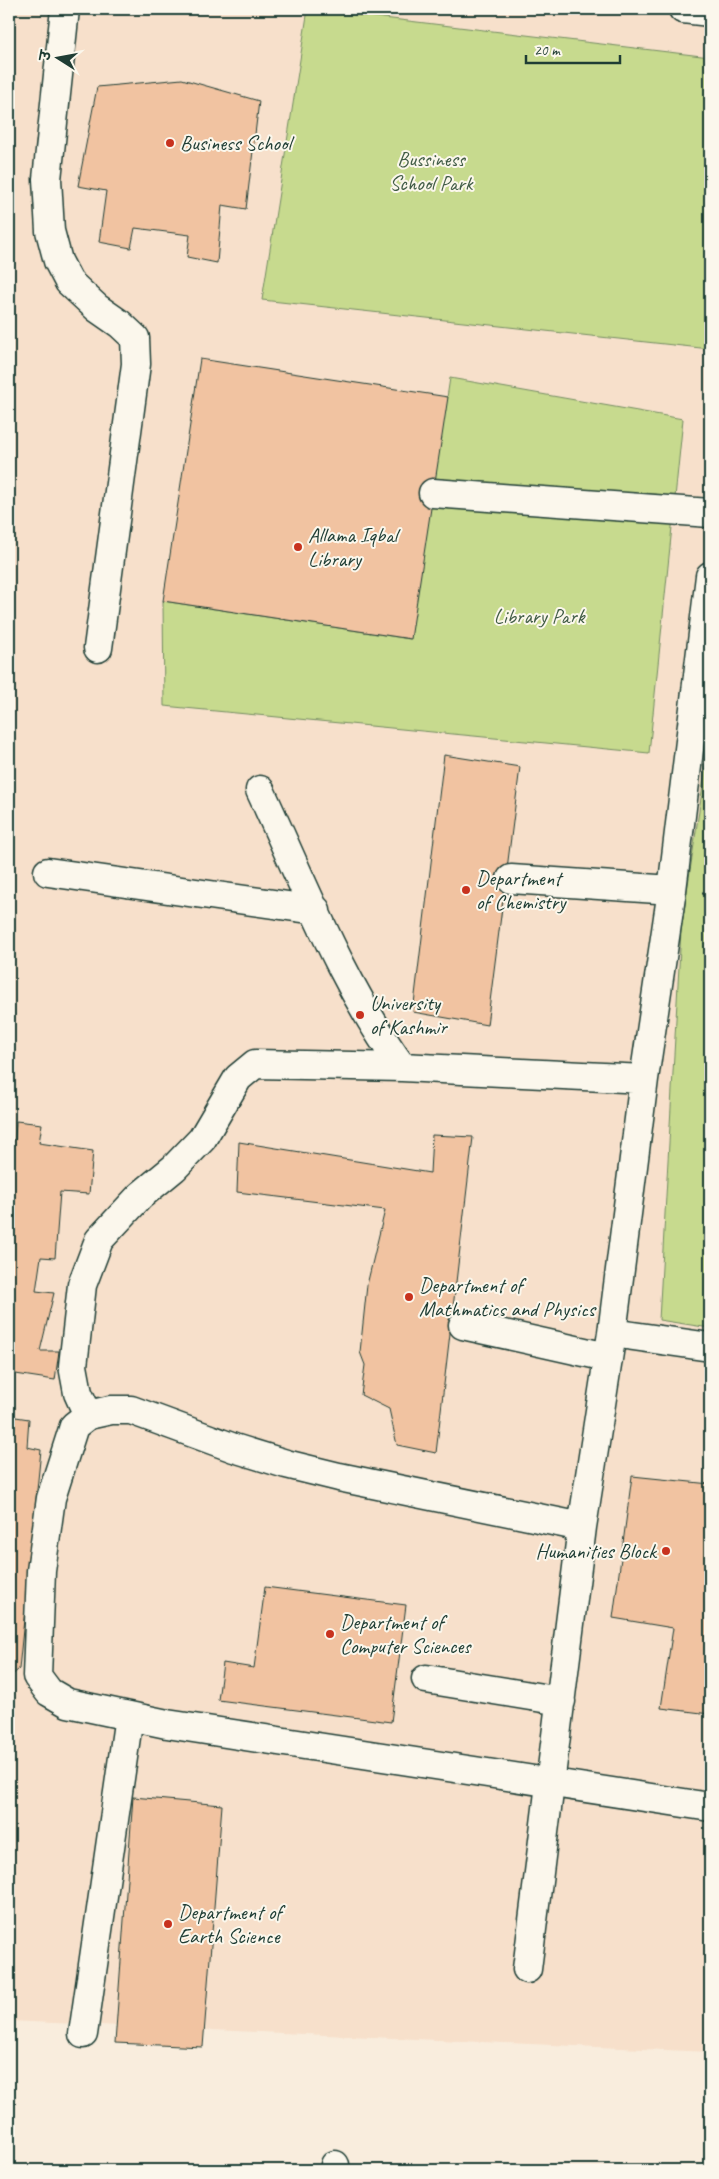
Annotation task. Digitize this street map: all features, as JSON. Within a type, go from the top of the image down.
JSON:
[{"type":"lane","points":[[64,9],[47,179],[50,231],[58,261],[69,282],[134,338],[136,364],[98,648]]},
{"type":"lane","points":[[683,9],[710,12]]},
{"type":"lane","points":[[433,493],[710,513]]},
{"type":"lane","points":[[527,1969],[582,1527],[672,890],[710,576]]},
{"type":"lane","points":[[260,790],[353,990],[377,1032],[402,1067]]},
{"type":"lane","points":[[48,872],[316,910]]},
{"type":"lane","points":[[511,879],[672,890]]},
{"type":"lane","points":[[88,1415],[78,1393],[73,1366],[82,1286],[99,1240],[140,1196],[174,1168],[202,1139],[238,1078],[255,1064],[402,1067],[644,1079]]},
{"type":"lane","points":[[463,1325],[609,1345],[710,1347]]},
{"type":"lane","points":[[582,1527],[339,1477],[286,1464],[234,1448],[131,1410],[111,1410],[88,1415],[74,1426],[52,1498],[40,1570],[37,1676],[49,1692],[68,1703],[167,1724],[710,1806]]},
{"type":"lane","points":[[426,1679],[561,1701]]},
{"type":"lane","points":[[83,2034],[129,1716]]},
{"type":"shaded area","name":"University of Kashmir","points":[[9,9],[710,9],[710,2052],[9,2021]]},
{"type":"green space","name":"Bussiness School Park","points":[[308,9],[710,57],[710,349],[262,300]]},
{"type":"green space","name":"Library Park","points":[[450,378],[683,419],[649,753],[164,706],[163,601],[410,639]]},
{"type":"green space","points":[[710,738],[710,1328],[659,1320],[681,931]]},
{"type":"building","name":"Business School","points":[[182,79],[259,101],[246,209],[222,205],[217,263],[187,257],[190,235],[135,228],[131,248],[99,242],[106,191],[78,186],[97,87]]},
{"type":"building","name":"Allama Iqbal Library","points":[[200,359],[448,397],[411,639],[163,601]]},
{"type":"building","name":"Department of Chemistry","points":[[444,755],[520,767],[487,1025],[413,1012]]},
{"type":"building","points":[[16,1121],[42,1124],[39,1143],[93,1151],[89,1194],[60,1192],[55,1258],[41,1257],[36,1291],[54,1293],[40,1351],[59,1351],[55,1380],[9,1373],[9,1139],[15,1140]]},
{"type":"building","name":"Department of Mathmatics and Physics","points":[[432,1135],[473,1137],[436,1453],[397,1445],[389,1409],[361,1395],[365,1365],[360,1352],[367,1285],[385,1210],[237,1192],[239,1142],[430,1173]]},
{"type":"building","points":[[9,1416],[29,1419],[27,1447],[41,1450],[19,1669],[9,1678]]},
{"type":"building","name":"Humanities Block","points":[[632,1476],[710,1484],[710,1714],[661,1708],[673,1628],[613,1618]]},
{"type":"building","name":"Department of Computer Sciences","points":[[265,1587],[406,1605],[391,1722],[218,1700],[223,1663],[254,1668]]},
{"type":"building","name":"Department of Earth Science","points":[[133,1797],[222,1805],[203,2047],[115,2043]]},
{"type":"place","name":"Business School","points":[[170,143]]},
{"type":"place","name":"Allama Iqbal Library","points":[[298,547]]},
{"type":"place","name":"Department of Chemistry","points":[[466,890]]},
{"type":"place","name":"University of Kashmir","points":[[360,1015]]},
{"type":"place","name":"Department of Mathmatics and Physics","points":[[409,1297]]},
{"type":"place","name":"Humanities Block","points":[[666,1551]]},
{"type":"place","name":"Department of Computer Sciences","points":[[330,1634]]},
{"type":"place","name":"Department of Earth Science","points":[[168,1924]]}]
